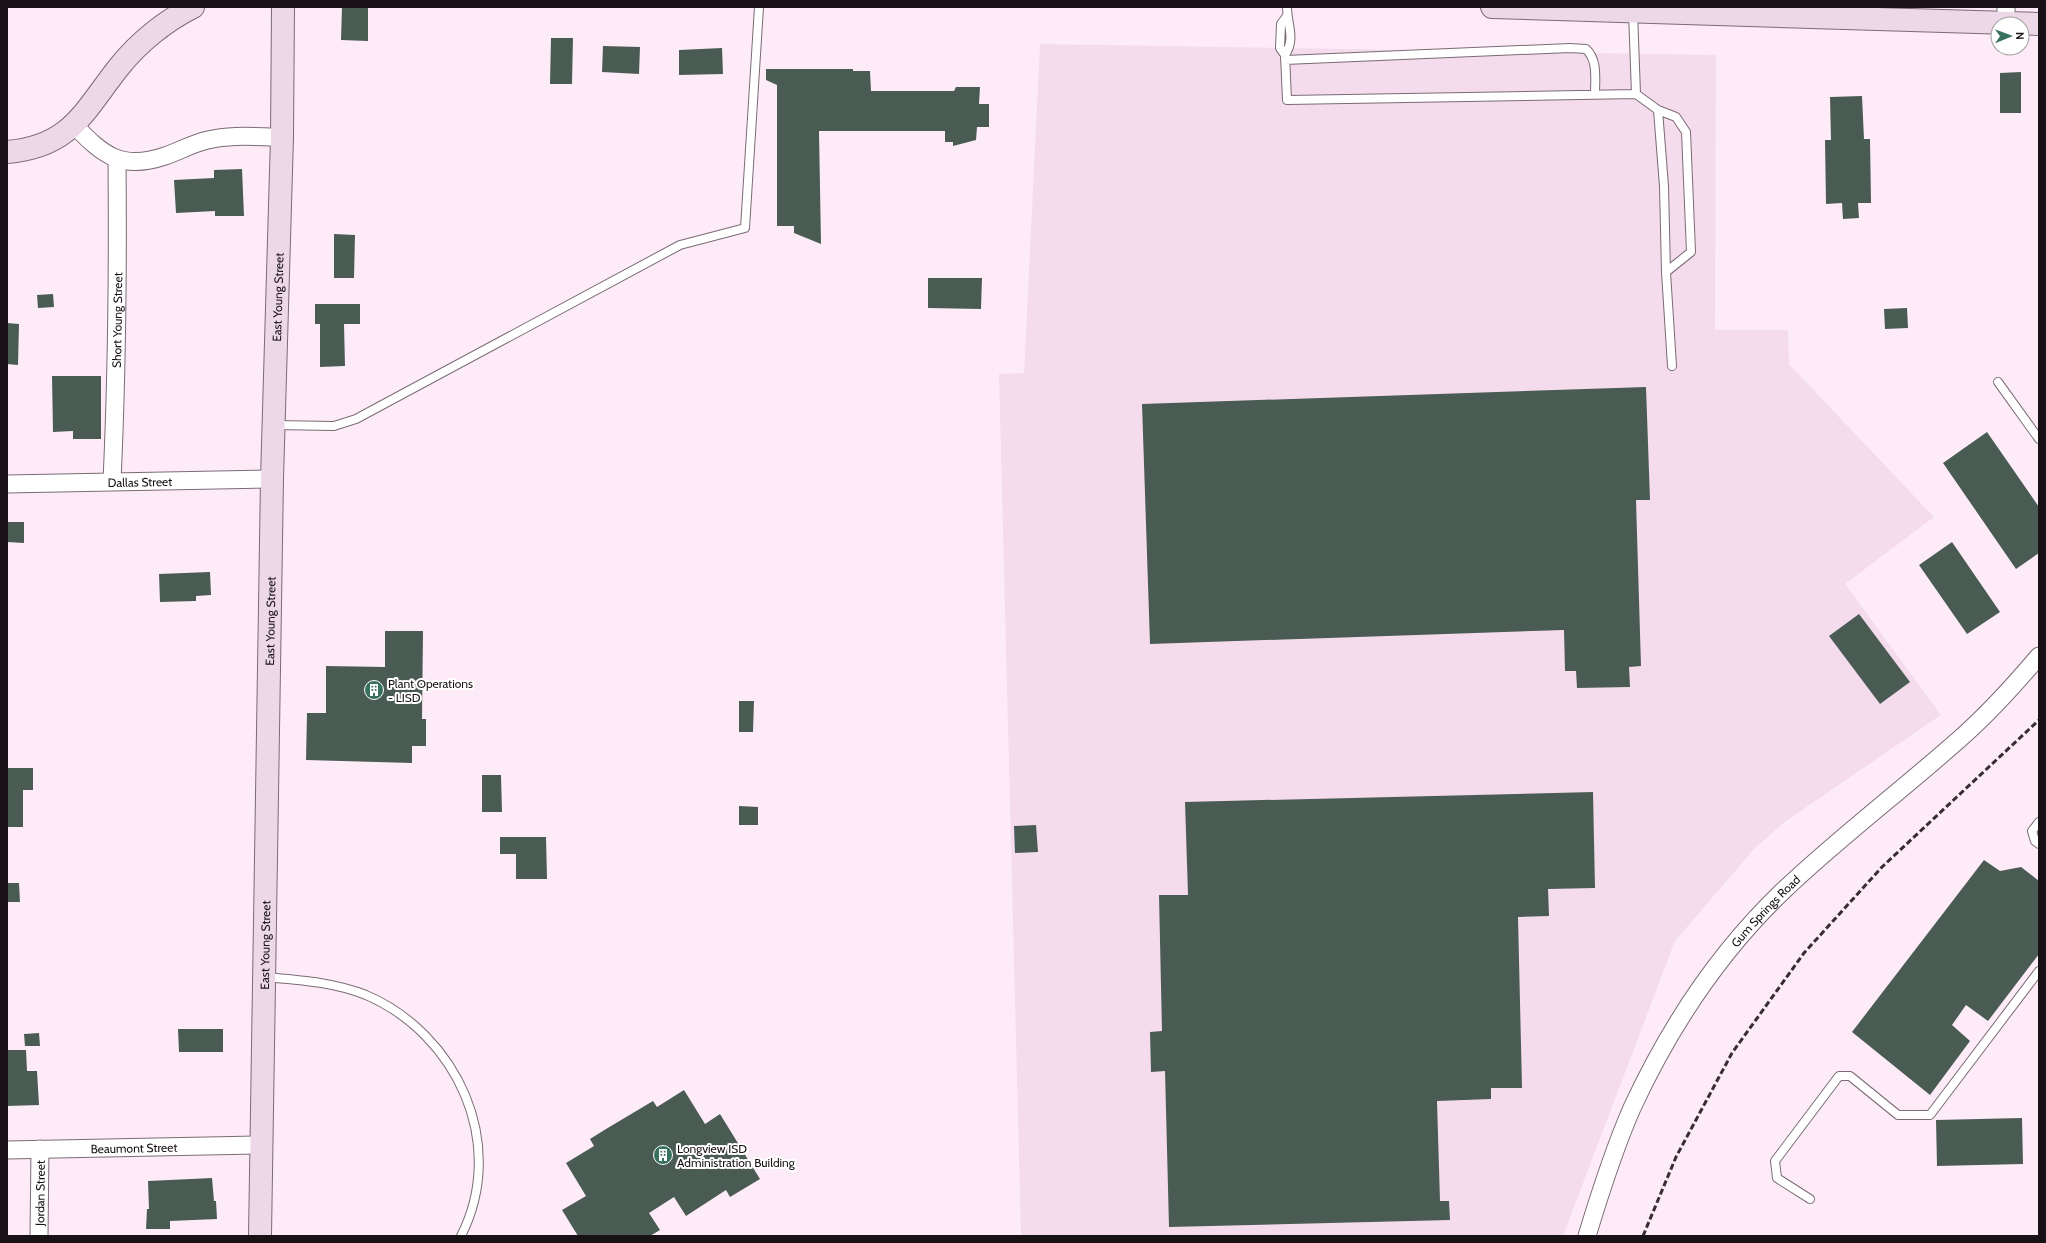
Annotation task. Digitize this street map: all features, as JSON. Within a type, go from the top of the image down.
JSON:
[{"type":"street","points":[[7,152],[45,144],[65,133],[90,107],[131,53],[167,23],[193,7]]},
{"type":"street","name":"East Young Street","points":[[260,1236],[272,479],[282,137],[283,7]]},
{"type":"street","points":[[1492,7],[1633,12],[1745,11],[2006,15],[2039,24]]},
{"type":"street","points":[[74,125],[96,147],[117,159],[144,161],[164,156],[209,139],[282,137]]},
{"type":"street","name":"Short Young Street","points":[[112,481],[118,279],[117,159]]},
{"type":"street","name":"Dallas Street","points":[[7,484],[272,479]]},
{"type":"street","name":"Gum Springs Road","points":[[1587,1236],[1616,1149],[1644,1085],[1678,1022],[1728,952],[1777,897],[1810,866],[1969,730],[2006,693],[2039,656]]},
{"type":"street","name":"Beaumont Street","points":[[7,1150],[261,1145]]},
{"type":"street","name":"Jordan Street","points":[[39,1236],[40,1149]]},
{"type":"lane","points":[[274,425],[334,426],[356,419],[680,245],[745,228],[759,7]]},
{"type":"lane","points":[[1287,7],[1287,16],[1290,24],[1290,47],[1285,58],[1287,100],[1636,94],[1658,110],[1676,117],[1686,132],[1691,252],[1666,272]]},
{"type":"lane","points":[[1633,12],[1636,94]]},
{"type":"lane","points":[[1285,58],[1570,48],[1586,49],[1592,54],[1594,63],[1595,94]]},
{"type":"lane","points":[[1658,110],[1664,186],[1666,272],[1672,366]]},
{"type":"lane","points":[[1998,382],[2039,439]]},
{"type":"lane","points":[[2039,822],[2032,831],[2035,841],[2039,844]]},
{"type":"lane","points":[[1810,1199],[1776,1178],[1775,1161],[1839,1076],[1850,1076],[1898,1115],[1930,1114],[2039,971]]},
{"type":"lane","points":[[264,977],[332,985],[365,995],[405,1018],[435,1044],[453,1070],[467,1097],[477,1141],[477,1189],[469,1220],[461,1236]]},
{"type":"shaded area","points":[[1040,44],[1716,55],[1715,330],[1788,330],[1789,364],[1934,517],[1845,584],[1941,715],[1786,821],[1755,848],[1675,941],[1563,1236],[1021,1236],[999,374],[1024,373]]},
{"type":"building","points":[[342,7],[368,7],[368,41],[341,40]]},
{"type":"building","points":[[551,38],[573,38],[572,84],[550,84]]},
{"type":"building","points":[[603,46],[640,47],[639,74],[602,72]]},
{"type":"building","points":[[722,48],[723,74],[679,75],[679,50]]},
{"type":"building","points":[[766,69],[853,69],[853,71],[870,71],[871,91],[954,91],[956,87],[980,87],[979,104],[989,104],[989,127],[977,127],[976,140],[953,146],[953,142],[945,142],[945,131],[819,131],[821,244],[794,233],[794,226],[777,226],[777,85],[766,80]]},
{"type":"building","points":[[2021,72],[2021,113],[2000,113],[2000,73]]},
{"type":"building","points":[[1862,96],[1864,139],[1870,139],[1871,203],[1858,203],[1859,218],[1843,219],[1842,203],[1826,204],[1825,140],[1831,140],[1830,97]]},
{"type":"building","points":[[242,169],[244,216],[215,216],[215,211],[176,213],[174,180],[214,178],[214,170]]},
{"type":"building","points":[[334,234],[355,235],[354,278],[334,278]]},
{"type":"building","points":[[928,278],[982,278],[981,309],[928,308]]},
{"type":"building","points":[[53,294],[54,307],[38,308],[37,295]]},
{"type":"building","points":[[315,304],[360,304],[360,324],[344,324],[345,366],[320,367],[320,324],[315,324]]},
{"type":"building","points":[[1907,308],[1908,328],[1885,329],[1884,309]]},
{"type":"building","points":[[7,323],[19,324],[18,365],[7,364]]},
{"type":"building","points":[[52,376],[101,376],[101,439],[73,439],[73,431],[53,432]]},
{"type":"building","points":[[1646,387],[1650,500],[1636,500],[1641,666],[1629,667],[1630,687],[1577,688],[1576,671],[1565,671],[1564,630],[1150,644],[1142,404]]},
{"type":"building","points":[[1987,432],[2039,507],[2039,553],[2016,569],[1943,463]]},
{"type":"building","points":[[7,522],[24,522],[24,543],[7,542]]},
{"type":"building","points":[[1952,542],[2000,612],[1967,634],[1919,565]]},
{"type":"building","points":[[210,572],[211,595],[196,596],[196,601],[160,602],[159,574]]},
{"type":"building","points":[[1859,614],[1910,682],[1880,704],[1829,636]]},
{"type":"building","name":"Plant Operations - LISD","points":[[385,631],[423,631],[422,719],[426,719],[426,746],[412,746],[412,763],[306,760],[307,713],[326,713],[326,666],[385,667]]},
{"type":"building","points":[[739,701],[754,701],[753,732],[739,732]]},
{"type":"building","points":[[7,768],[33,768],[33,790],[23,790],[23,827],[7,827]]},
{"type":"building","points":[[482,775],[501,775],[502,812],[482,812]]},
{"type":"building","points":[[1593,792],[1595,888],[1548,889],[1549,916],[1518,917],[1522,1088],[1491,1088],[1491,1099],[1437,1101],[1440,1201],[1449,1201],[1450,1220],[1169,1227],[1165,1071],[1151,1072],[1150,1032],[1162,1031],[1159,895],[1188,895],[1185,802]]},
{"type":"building","points":[[739,806],[758,807],[758,825],[739,825]]},
{"type":"building","points":[[1036,825],[1038,852],[1015,853],[1014,826]]},
{"type":"building","points":[[500,837],[546,837],[547,879],[516,879],[516,854],[500,854]]},
{"type":"building","points":[[1984,860],[2000,871],[2021,867],[2039,881],[2039,954],[1988,1021],[1966,1005],[1952,1025],[1970,1041],[1930,1095],[1852,1032]]},
{"type":"building","points":[[7,883],[19,883],[20,902],[7,902]]},
{"type":"building","points":[[178,1029],[223,1029],[223,1052],[179,1052]]},
{"type":"building","points":[[39,1033],[40,1046],[25,1046],[24,1034]]},
{"type":"building","points":[[7,1050],[26,1050],[27,1071],[37,1071],[39,1105],[7,1106]]},
{"type":"building","name":"Longview ISD Administration Building","points":[[684,1090],[705,1124],[720,1114],[760,1179],[730,1197],[726,1190],[686,1216],[674,1197],[649,1213],[660,1230],[650,1236],[578,1236],[562,1210],[586,1196],[566,1163],[594,1146],[590,1139],[606,1129],[653,1101],[657,1107]]},
{"type":"building","points":[[2022,1118],[2023,1164],[1937,1166],[1936,1120]]},
{"type":"building","points":[[212,1178],[217,1219],[170,1221],[170,1229],[146,1229],[147,1209],[149,1209],[148,1181]]},
{"type":"railway","points":[[1643,1236],[1676,1157],[1732,1053],[1804,953],[1882,867],[2039,720]]},
{"type":"place","name":"Plant Operations - LISD","points":[[374,690]]},
{"type":"place","name":"Longview ISD Administration Building","points":[[663,1155]]}]
